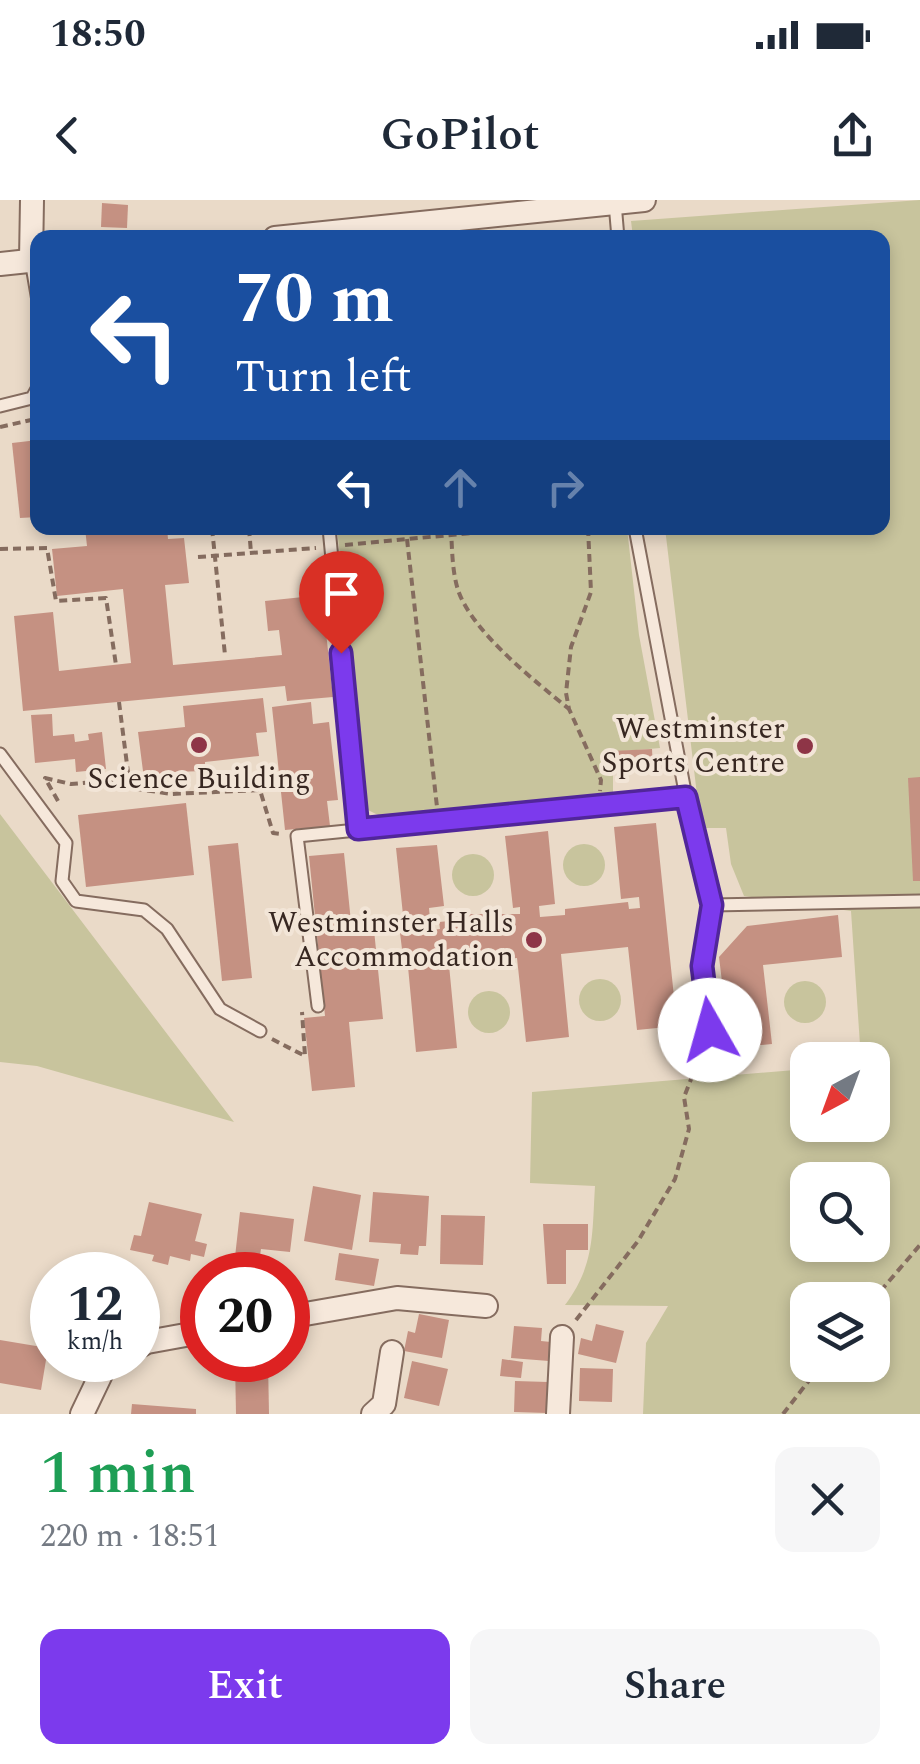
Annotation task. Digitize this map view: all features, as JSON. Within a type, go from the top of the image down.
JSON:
[{"type":"street","points":[[32,200],[33,230]]},
{"type":"street","points":[[353,230],[644,200]]},
{"type":"street","points":[[0,264],[30,260]]},
{"type":"street","points":[[310,1313],[398,1298],[486,1306]]},
{"type":"street","points":[[558,1414],[562,1337]]},
{"type":"street","points":[[373,1414],[384,1404],[392,1352]]},
{"type":"street","points":[[82,1414],[97,1382]]},
{"type":"lane","points":[[615,203],[617,230]]},
{"type":"lane","points":[[0,406],[30,398]]},
{"type":"lane","points":[[330,535],[358,829]]},
{"type":"lane","points":[[636,535],[686,797],[712,905],[702,966],[710,1030]]},
{"type":"lane","points":[[0,754],[66,843],[62,881],[76,901],[144,910],[167,929],[220,1010],[260,1031]]},
{"type":"lane","points":[[318,1006],[297,836],[686,797]]},
{"type":"lane","points":[[712,905],[920,901]]},
{"type":"path","points":[[0,427],[30,420]]},
{"type":"path","points":[[213,535],[225,655]]},
{"type":"path","points":[[250,535],[252,553]]},
{"type":"path","points":[[198,557],[451,535],[458,592],[469,609],[486,632],[569,709]]},
{"type":"path","points":[[588,535],[591,592],[571,647],[566,693],[569,709],[600,780],[600,806]]},
{"type":"path","points":[[407,539],[438,821]]},
{"type":"path","points":[[0,549],[48,548],[56,601],[106,598],[116,665]]},
{"type":"path","points":[[118,702],[130,788],[172,794],[260,790],[273,833],[297,836]]},
{"type":"path","points":[[44,812],[62,808],[44,778],[71,784],[127,778]]},
{"type":"path","points":[[260,1031],[305,1056],[302,1009],[318,1006]]},
{"type":"path","points":[[562,1337],[574,1333],[576,1315],[638,1241],[675,1179],[688,1129],[684,1097],[710,1030]]},
{"type":"path","points":[[888,1282],[920,1245]]},
{"type":"path","points":[[783,1414],[808,1382]]},
{"type":"shaded area","name":"Westminster Sports Centre","points":[[920,200],[920,1414],[643,1414],[646,1343],[668,1306],[565,1305],[587,1262],[595,1186],[530,1183],[532,1092],[790,1070],[790,1142],[890,1142],[890,1042],[860,1042],[851,911],[744,896],[731,864],[726,828],[701,828],[666,535],[890,535],[890,230],[632,230],[631,221]]},
{"type":"shaded area","points":[[338,535],[628,535],[639,635],[660,748],[613,752],[613,797],[386,819],[366,809]]},
{"type":"shaded area","points":[[0,814],[234,1122],[37,1066],[0,1062]]},
{"type":"shaded area","points":[[584,844],[599,850],[605,865],[599,880],[584,886],[569,880],[563,865],[569,850]]},
{"type":"shaded area","points":[[473,854],[488,860],[494,875],[488,890],[473,896],[458,890],[452,875],[458,860]]},
{"type":"shaded area","points":[[600,979],[615,985],[621,1000],[615,1015],[600,1021],[585,1015],[579,1000],[585,985]]},
{"type":"shaded area","points":[[805,981],[820,987],[826,1002],[820,1017],[805,1023],[790,1017],[784,1002],[790,987]]},
{"type":"shaded area","points":[[489,991],[504,997],[510,1012],[504,1027],[489,1033],[474,1027],[468,1012],[474,997]]},
{"type":"building","points":[[102,203],[128,205],[127,228],[101,227]]},
{"type":"building","points":[[30,441],[30,517],[20,518],[12,443]]},
{"type":"building","points":[[86,535],[184,538],[189,583],[165,585],[173,665],[282,655],[279,630],[268,631],[265,601],[322,595],[333,697],[287,701],[285,686],[23,711],[14,616],[53,612],[59,671],[131,663],[123,589],[57,596],[52,549],[87,546]]},
{"type":"building","name":"Science Building","points":[[263,698],[267,732],[256,733],[259,756],[205,762],[205,771],[173,772],[173,776],[144,779],[138,732],[185,727],[183,706]]},
{"type":"building","points":[[311,702],[313,724],[329,722],[338,800],[327,801],[330,826],[285,830],[272,707]]},
{"type":"building","points":[[52,714],[53,736],[74,734],[75,742],[102,732],[106,769],[76,772],[75,759],[35,763],[31,715]]},
{"type":"building","points":[[652,749],[653,769],[614,772],[612,751]]},
{"type":"building","points":[[920,777],[920,881],[913,881],[908,778]]},
{"type":"building","points":[[186,803],[194,875],[86,887],[78,815]]},
{"type":"building","name":"Westminster Halls Accommodation","points":[[656,823],[677,1026],[637,1030],[628,947],[561,954],[569,1037],[526,1042],[517,958],[449,965],[457,1048],[416,1052],[407,956],[403,957],[400,933],[405,934],[396,848],[437,845],[444,906],[429,908],[431,930],[440,929],[439,922],[470,919],[469,914],[520,914],[520,907],[513,908],[505,836],[548,831],[555,904],[539,906],[540,917],[565,915],[565,909],[628,902],[629,909],[640,908],[639,897],[621,899],[614,827]]},
{"type":"building","name":"Westminster Halls Accommodation","points":[[238,843],[252,978],[222,981],[208,846]]},
{"type":"building","points":[[344,853],[352,932],[374,930],[383,1019],[349,1022],[355,1087],[312,1091],[304,1018],[325,1016],[309,856]]},
{"type":"building","points":[[838,915],[842,957],[763,965],[772,1044],[730,1048],[719,957],[747,926]]},
{"type":"building","points":[[313,1186],[361,1195],[352,1250],[304,1241]]},
{"type":"building","points":[[373,1192],[429,1196],[426,1246],[419,1246],[418,1255],[400,1254],[401,1244],[369,1242]]},
{"type":"building","points":[[149,1202],[202,1214],[195,1241],[207,1244],[205,1252],[180,1252],[180,1258],[170,1256],[168,1265],[160,1263],[160,1252],[130,1250],[134,1235],[141,1236]]},
{"type":"building","points":[[240,1212],[294,1219],[290,1252],[236,1252]]},
{"type":"building","points":[[441,1215],[485,1216],[483,1265],[440,1264]]},
{"type":"building","points":[[543,1224],[588,1224],[588,1250],[566,1250],[566,1284],[547,1284]]},
{"type":"building","points":[[339,1253],[379,1259],[374,1286],[335,1280]]},
{"type":"building","points":[[419,1314],[449,1320],[442,1358],[404,1351],[408,1331],[415,1333]]},
{"type":"building","points":[[596,1324],[624,1331],[616,1363],[578,1354],[581,1338],[592,1341]]},
{"type":"building","points":[[514,1326],[542,1328],[541,1341],[551,1342],[549,1361],[511,1358]]},
{"type":"building","points":[[0,1340],[30,1345],[30,1382],[42,1382],[41,1390],[0,1383]]},
{"type":"building","points":[[502,1359],[523,1362],[521,1378],[500,1376]]},
{"type":"building","points":[[412,1361],[448,1369],[439,1406],[404,1398]]},
{"type":"building","points":[[580,1368],[613,1369],[612,1402],[579,1401]]},
{"type":"building","points":[[515,1381],[548,1382],[547,1413],[514,1412]]},
{"type":"building","points":[[235,1382],[268,1382],[269,1414],[236,1414]]},
{"type":"building","points":[[132,1404],[196,1409],[196,1414],[131,1414]]},
{"type":"place","name":"Science Building","points":[[199,745]]},
{"type":"place","name":"Westminster Sports Centre","points":[[805,746]]},
{"type":"place","name":"Westminster Halls Accommodation","points":[[534,940]]},
{"type":"route","points":[[341,653],[358,829],[686,797],[712,905],[702,966],[710,1030]]}]
